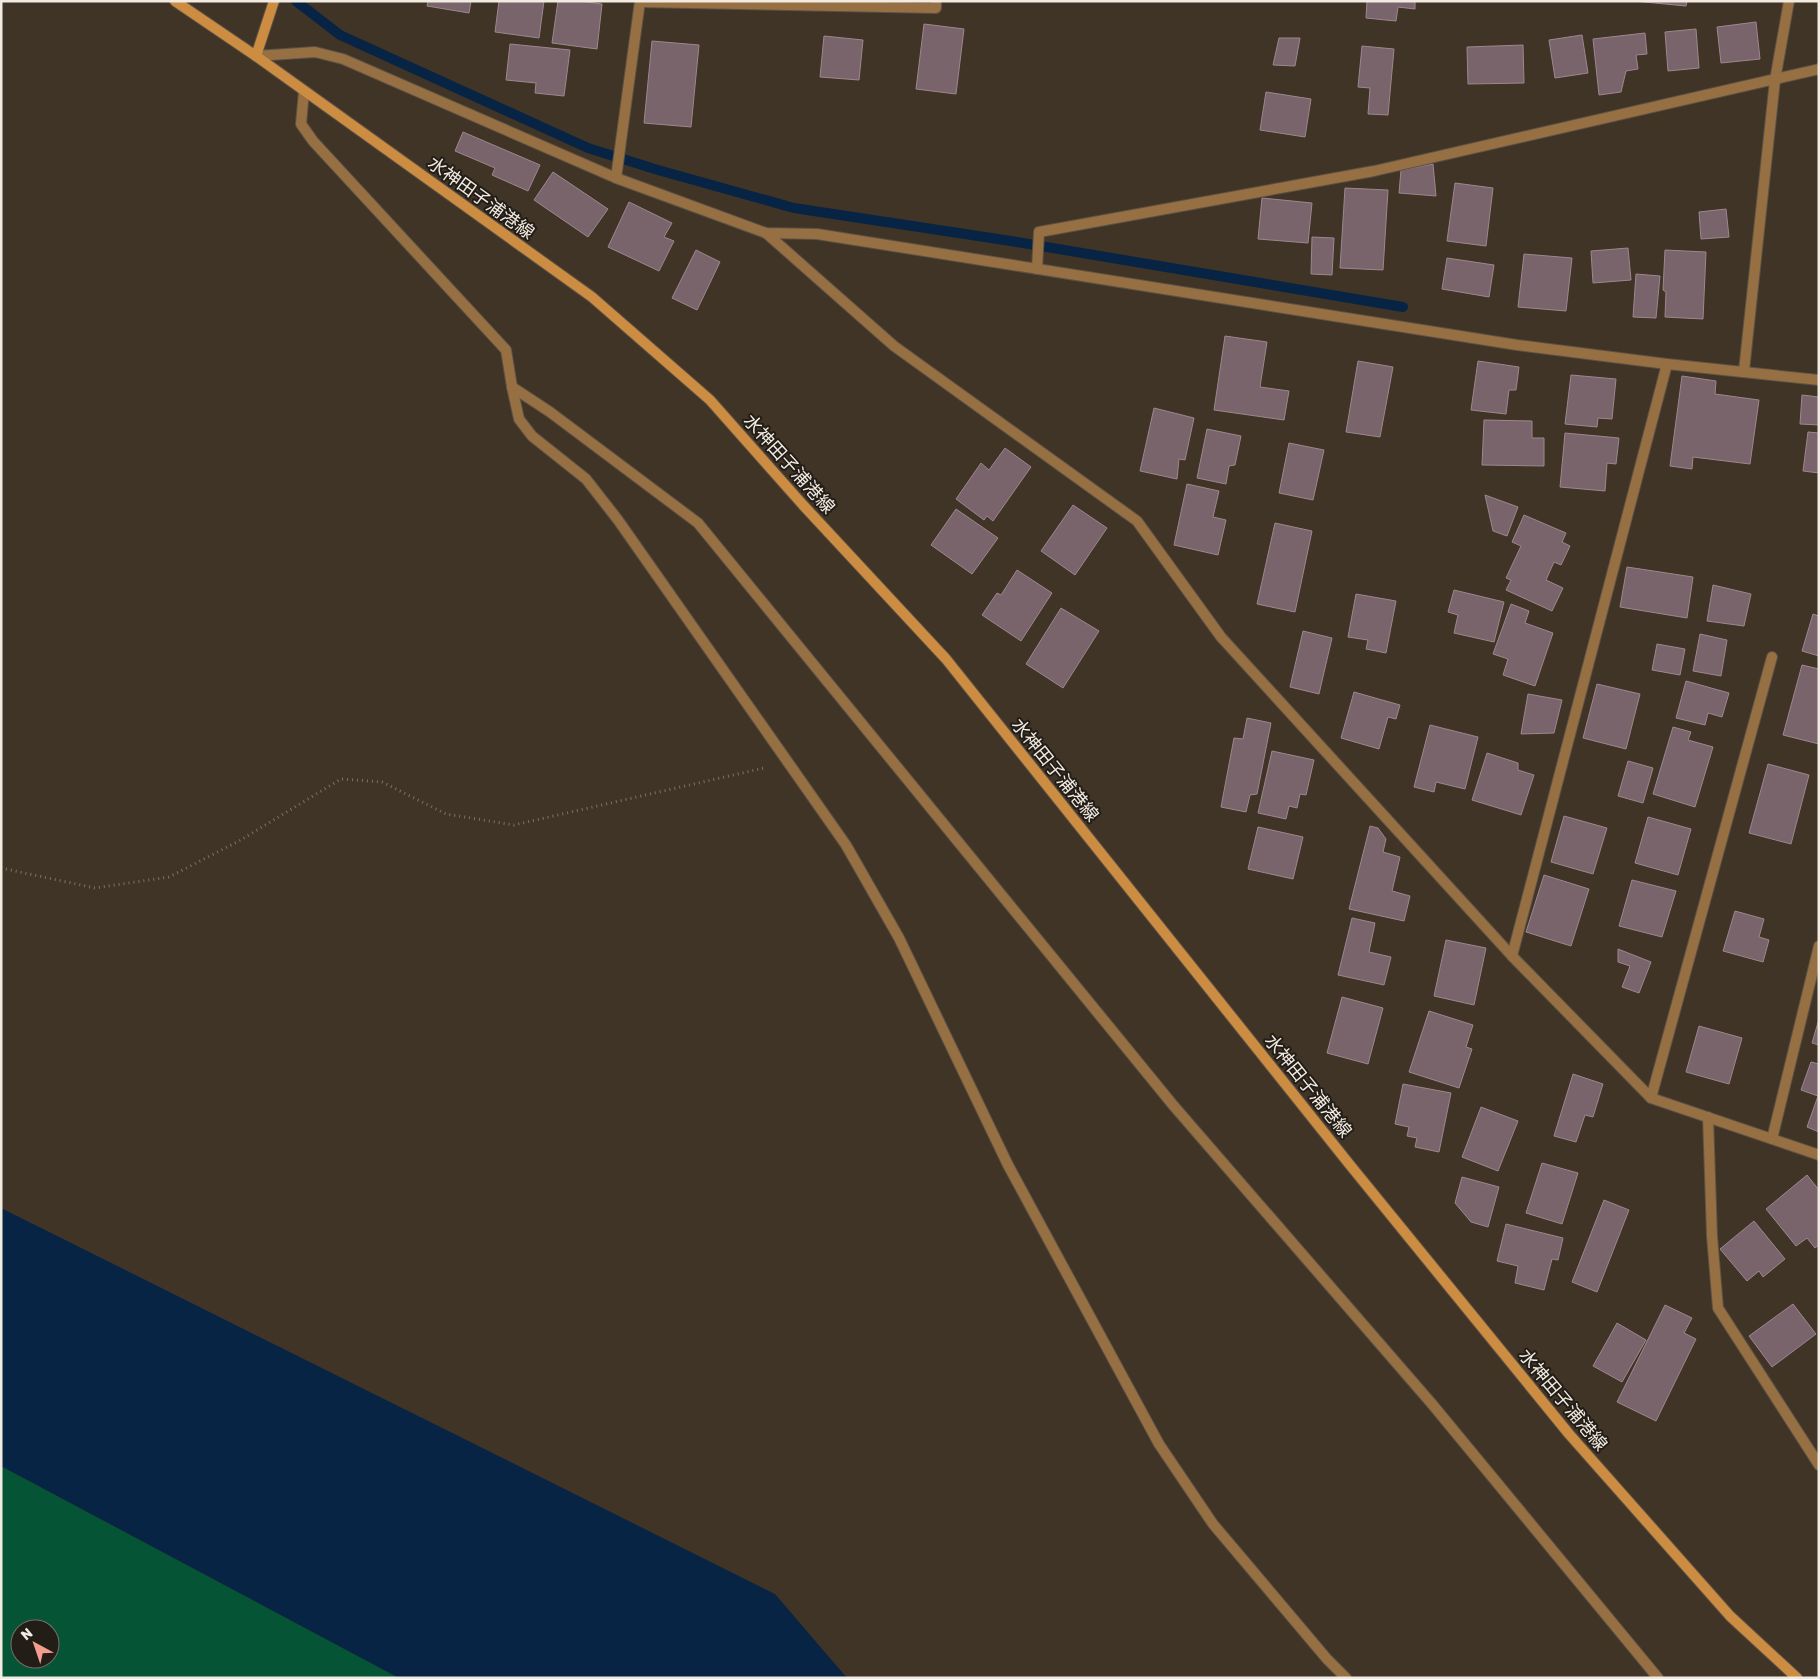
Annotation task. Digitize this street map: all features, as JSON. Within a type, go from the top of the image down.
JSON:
[{"type":"main road","name":"水神田子浦港線","points":[[175,1],[256,56],[592,297],[710,400],[946,660],[1344,1157],[1569,1434],[1730,1616],[1796,1678]]},
{"type":"main road","points":[[256,56],[274,1]]},
{"type":"street","points":[[616,178],[640,2],[936,8],[936,1]]},
{"type":"street","points":[[1744,371],[1776,80],[1789,1]]},
{"type":"street","points":[[256,56],[315,52],[343,59],[616,178],[766,233],[817,234],[1517,345],[1667,364],[1819,380]]},
{"type":"street","points":[[1037,269],[1039,232],[1374,171],[1819,69]]},
{"type":"street","points":[[304,91],[301,124],[309,136],[506,350],[519,419],[532,436],[586,479],[618,520],[846,845],[899,938],[1008,1165],[1159,1444],[1213,1524],[1327,1659],[1346,1678]]},
{"type":"street","points":[[766,233],[894,346],[1137,521],[1221,637],[1512,956],[1651,1098],[1819,1154]]},
{"type":"street","points":[[1512,956],[1667,364]]},
{"type":"street","points":[[512,387],[550,412],[698,524],[1173,1105],[1432,1404],[1658,1678]]},
{"type":"street","points":[[1651,1098],[1772,657]]},
{"type":"street","points":[[1772,1139],[1819,946]]},
{"type":"street","points":[[1708,1117],[1712,1236],[1718,1308],[1819,1465]]},
{"type":"path","points":[[1,868],[95,888],[169,877],[240,841],[340,778],[382,782],[446,814],[514,825],[788,763]]},
{"type":"green space","points":[[1,1466],[399,1678],[1,1678]]},
{"type":"water","points":[[1,1208],[775,1594],[847,1678],[399,1678],[1,1466]]},
{"type":"building","points":[[428,1],[471,1],[469,13],[427,6]]},
{"type":"building","points":[[499,1],[544,1],[539,38],[495,32]]},
{"type":"building","points":[[558,1],[602,4],[597,49],[552,43]]},
{"type":"building","points":[[1367,1],[1415,1],[1415,9],[1398,7],[1396,21],[1366,18]]},
{"type":"building","points":[[1634,1],[1687,1],[1686,6]]},
{"type":"building","points":[[1756,22],[1760,59],[1721,63],[1717,27]]},
{"type":"building","points":[[924,24],[964,29],[956,94],[916,89]]},
{"type":"building","points":[[1696,29],[1699,68],[1668,71],[1665,32]]},
{"type":"building","points":[[1645,33],[1647,54],[1636,55],[1638,69],[1626,71],[1621,92],[1599,95],[1593,39]]},
{"type":"building","points":[[1582,35],[1588,73],[1555,78],[1549,40]]},
{"type":"building","points":[[824,36],[863,40],[859,80],[820,77]]},
{"type":"building","points":[[1279,38],[1300,38],[1295,66],[1273,65]]},
{"type":"building","points":[[652,41],[699,45],[691,127],[644,123]]},
{"type":"building","points":[[510,44],[570,50],[564,96],[535,93],[536,83],[506,80]]},
{"type":"building","points":[[1523,45],[1524,83],[1468,84],[1467,47]]},
{"type":"building","points":[[1362,46],[1394,49],[1388,115],[1368,114],[1370,88],[1358,87]]},
{"type":"building","points":[[1266,92],[1311,99],[1305,137],[1260,130]]},
{"type":"building","points":[[463,132],[540,165],[528,191],[492,175],[495,168],[455,151]]},
{"type":"building","points":[[1433,164],[1436,196],[1399,193],[1401,170]]},
{"type":"building","points":[[553,172],[608,209],[588,237],[534,200]]},
{"type":"building","points":[[1455,183],[1493,188],[1486,246],[1447,241]]},
{"type":"building","points":[[1345,188],[1388,190],[1383,270],[1340,268]]},
{"type":"building","points":[[1262,198],[1312,203],[1308,243],[1258,239]]},
{"type":"building","points":[[629,202],[672,223],[664,237],[674,241],[659,271],[608,247]]},
{"type":"building","points":[[1726,209],[1729,237],[1701,239],[1699,212]]},
{"type":"building","points":[[1312,237],[1334,238],[1332,275],[1311,274]]},
{"type":"building","points":[[1628,248],[1631,280],[1593,283],[1591,251]]},
{"type":"building","points":[[696,250],[720,262],[697,310],[672,298]]},
{"type":"building","points":[[1665,250],[1706,252],[1703,319],[1665,317],[1666,292],[1663,290]]},
{"type":"building","points":[[1524,254],[1572,258],[1566,311],[1518,307]]},
{"type":"building","points":[[1447,258],[1494,265],[1489,297],[1442,289]]},
{"type":"building","points":[[1636,274],[1660,276],[1656,318],[1633,317]]},
{"type":"building","points":[[1225,336],[1267,342],[1260,387],[1289,391],[1284,420],[1214,410]]},
{"type":"building","points":[[1358,361],[1393,367],[1380,437],[1346,432]]},
{"type":"building","points":[[1478,361],[1519,367],[1516,390],[1509,390],[1506,414],[1471,410]]},
{"type":"building","points":[[1571,375],[1616,379],[1612,419],[1598,418],[1597,427],[1565,424]]},
{"type":"building","points":[[1682,376],[1716,381],[1715,394],[1759,400],[1750,464],[1693,457],[1692,469],[1670,466]]},
{"type":"building","points":[[1802,395],[1819,397],[1819,425],[1800,424]]},
{"type":"building","points":[[1154,408],[1194,418],[1185,460],[1179,459],[1177,479],[1140,471]]},
{"type":"building","points":[[1484,420],[1532,421],[1532,438],[1544,438],[1544,466],[1482,465]]},
{"type":"building","points":[[1207,429],[1241,436],[1235,465],[1229,466],[1226,484],[1197,478]]},
{"type":"building","points":[[1808,432],[1819,433],[1819,473],[1803,471]]},
{"type":"building","points":[[1565,433],[1619,438],[1616,464],[1607,463],[1605,491],[1560,487]]},
{"type":"building","points":[[1289,443],[1324,450],[1313,500],[1279,493]]},
{"type":"building","points":[[1005,448],[1031,467],[993,521],[987,516],[984,520],[956,499],[981,463],[989,470]]},
{"type":"building","points":[[1187,484],[1219,491],[1213,517],[1226,520],[1218,555],[1174,545]]},
{"type":"building","points":[[1485,495],[1518,507],[1507,536],[1493,531]]},
{"type":"building","points":[[1073,505],[1107,528],[1075,575],[1041,551]]},
{"type":"building","points":[[956,509],[998,538],[972,574],[931,545]]},
{"type":"building","points":[[1524,515],[1566,533],[1562,542],[1570,546],[1561,565],[1554,562],[1546,580],[1563,588],[1552,611],[1506,590],[1511,580],[1506,578],[1521,546],[1512,542]]},
{"type":"building","points":[[1275,523],[1312,531],[1295,612],[1257,604]]},
{"type":"building","points":[[1627,567],[1693,577],[1687,618],[1620,607]]},
{"type":"building","points":[[1017,570],[1052,593],[1021,641],[982,615],[997,593],[1001,595]]},
{"type":"building","points":[[1713,585],[1751,594],[1744,626],[1707,621]]},
{"type":"building","points":[[1454,590],[1504,602],[1494,642],[1454,633],[1458,615],[1448,612]]},
{"type":"building","points":[[1356,594],[1396,601],[1386,653],[1366,649],[1368,640],[1348,637]]},
{"type":"building","points":[[1511,604],[1529,611],[1525,623],[1553,633],[1535,686],[1503,675],[1508,659],[1493,654]]},
{"type":"building","points":[[1061,608],[1099,631],[1063,688],[1026,664]]},
{"type":"building","points":[[1813,614],[1819,616],[1819,656],[1802,651]]},
{"type":"building","points":[[1303,631],[1332,638],[1319,694],[1290,687]]},
{"type":"building","points":[[1700,634],[1727,640],[1721,676],[1693,671]]},
{"type":"building","points":[[1657,644],[1685,649],[1680,675],[1652,670]]},
{"type":"building","points":[[1802,665],[1819,669],[1819,744],[1783,735]]},
{"type":"building","points":[[1686,681],[1729,693],[1722,717],[1708,713],[1705,725],[1676,718]]},
{"type":"building","points":[[1597,684],[1640,694],[1626,749],[1583,738]]},
{"type":"building","points":[[1354,692],[1400,705],[1396,719],[1388,717],[1379,749],[1341,738]]},
{"type":"building","points":[[1528,694],[1562,700],[1554,733],[1521,734]]},
{"type":"building","points":[[1247,718],[1271,723],[1257,794],[1250,795],[1246,812],[1221,807],[1234,738],[1243,739]]},
{"type":"building","points":[[1430,725],[1478,737],[1465,789],[1436,782],[1434,792],[1414,787]]},
{"type":"building","points":[[1673,727],[1691,732],[1688,740],[1713,747],[1695,807],[1653,794]]},
{"type":"building","points":[[1272,751],[1314,760],[1306,795],[1300,794],[1297,808],[1289,806],[1286,819],[1258,813]]},
{"type":"building","points":[[1487,753],[1518,763],[1518,770],[1534,775],[1521,815],[1472,800]]},
{"type":"building","points":[[1628,761],[1653,768],[1643,803],[1618,796]]},
{"type":"building","points":[[1768,764],[1809,775],[1791,844],[1749,833]]},
{"type":"building","points":[[1564,816],[1607,828],[1593,874],[1551,862]]},
{"type":"building","points":[[1648,817],[1691,829],[1678,875],[1635,863]]},
{"type":"building","points":[[1370,826],[1378,828],[1386,839],[1383,852],[1400,857],[1392,891],[1410,896],[1404,921],[1349,909]]},
{"type":"building","points":[[1258,827],[1303,837],[1293,879],[1248,869]]},
{"type":"building","points":[[1544,875],[1589,889],[1571,946],[1526,932]]},
{"type":"building","points":[[1632,880],[1676,891],[1662,937],[1619,926]]},
{"type":"building","points":[[1735,911],[1764,919],[1759,937],[1769,940],[1763,962],[1723,951]]},
{"type":"building","points":[[1352,918],[1375,923],[1369,952],[1391,957],[1384,985],[1338,975]]},
{"type":"building","points":[[1446,940],[1486,948],[1474,1005],[1434,996]]},
{"type":"building","points":[[1618,949],[1651,962],[1639,993],[1622,987],[1630,966],[1618,962]]},
{"type":"building","points":[[1342,997],[1383,1008],[1368,1064],[1327,1053]]},
{"type":"building","points":[[1429,1011],[1473,1025],[1466,1047],[1472,1049],[1459,1088],[1409,1072]]},
{"type":"building","points":[[1819,1019],[1819,1045],[1812,1043]]},
{"type":"building","points":[[1699,1026],[1742,1038],[1729,1084],[1686,1072]]},
{"type":"building","points":[[1811,1062],[1819,1064],[1819,1132],[1807,1127],[1818,1096],[1801,1090]]},
{"type":"building","points":[[1573,1074],[1603,1084],[1593,1117],[1585,1115],[1576,1142],[1554,1136]]},
{"type":"building","points":[[1403,1084],[1451,1093],[1439,1152],[1415,1147],[1417,1138],[1407,1136],[1409,1127],[1395,1124]]},
{"type":"building","points":[[1481,1107],[1518,1121],[1498,1171],[1462,1157]]},
{"type":"building","points":[[1542,1163],[1578,1173],[1562,1224],[1526,1213]]},
{"type":"building","points":[[1807,1175],[1819,1190],[1819,1245],[1815,1248],[1807,1238],[1796,1246],[1766,1209]]},
{"type":"building","points":[[1462,1177],[1499,1187],[1488,1227],[1471,1222],[1455,1203]]},
{"type":"building","points":[[1604,1200],[1629,1210],[1597,1292],[1572,1282]]},
{"type":"building","points":[[1754,1221],[1785,1259],[1763,1277],[1759,1271],[1747,1281],[1720,1249]]},
{"type":"building","points":[[1506,1224],[1563,1238],[1558,1260],[1552,1259],[1544,1290],[1515,1283],[1518,1266],[1497,1261]]},
{"type":"building","points":[[1793,1304],[1816,1334],[1772,1367],[1749,1336]]},
{"type":"building","points":[[1665,1305],[1692,1318],[1684,1333],[1696,1339],[1656,1421],[1617,1402]]},
{"type":"building","points":[[1617,1323],[1646,1340],[1622,1382],[1593,1366]]},
{"type":"waterway","points":[[296,1],[340,35],[588,148],[658,170],[794,208],[1011,241],[1403,307]]}]
